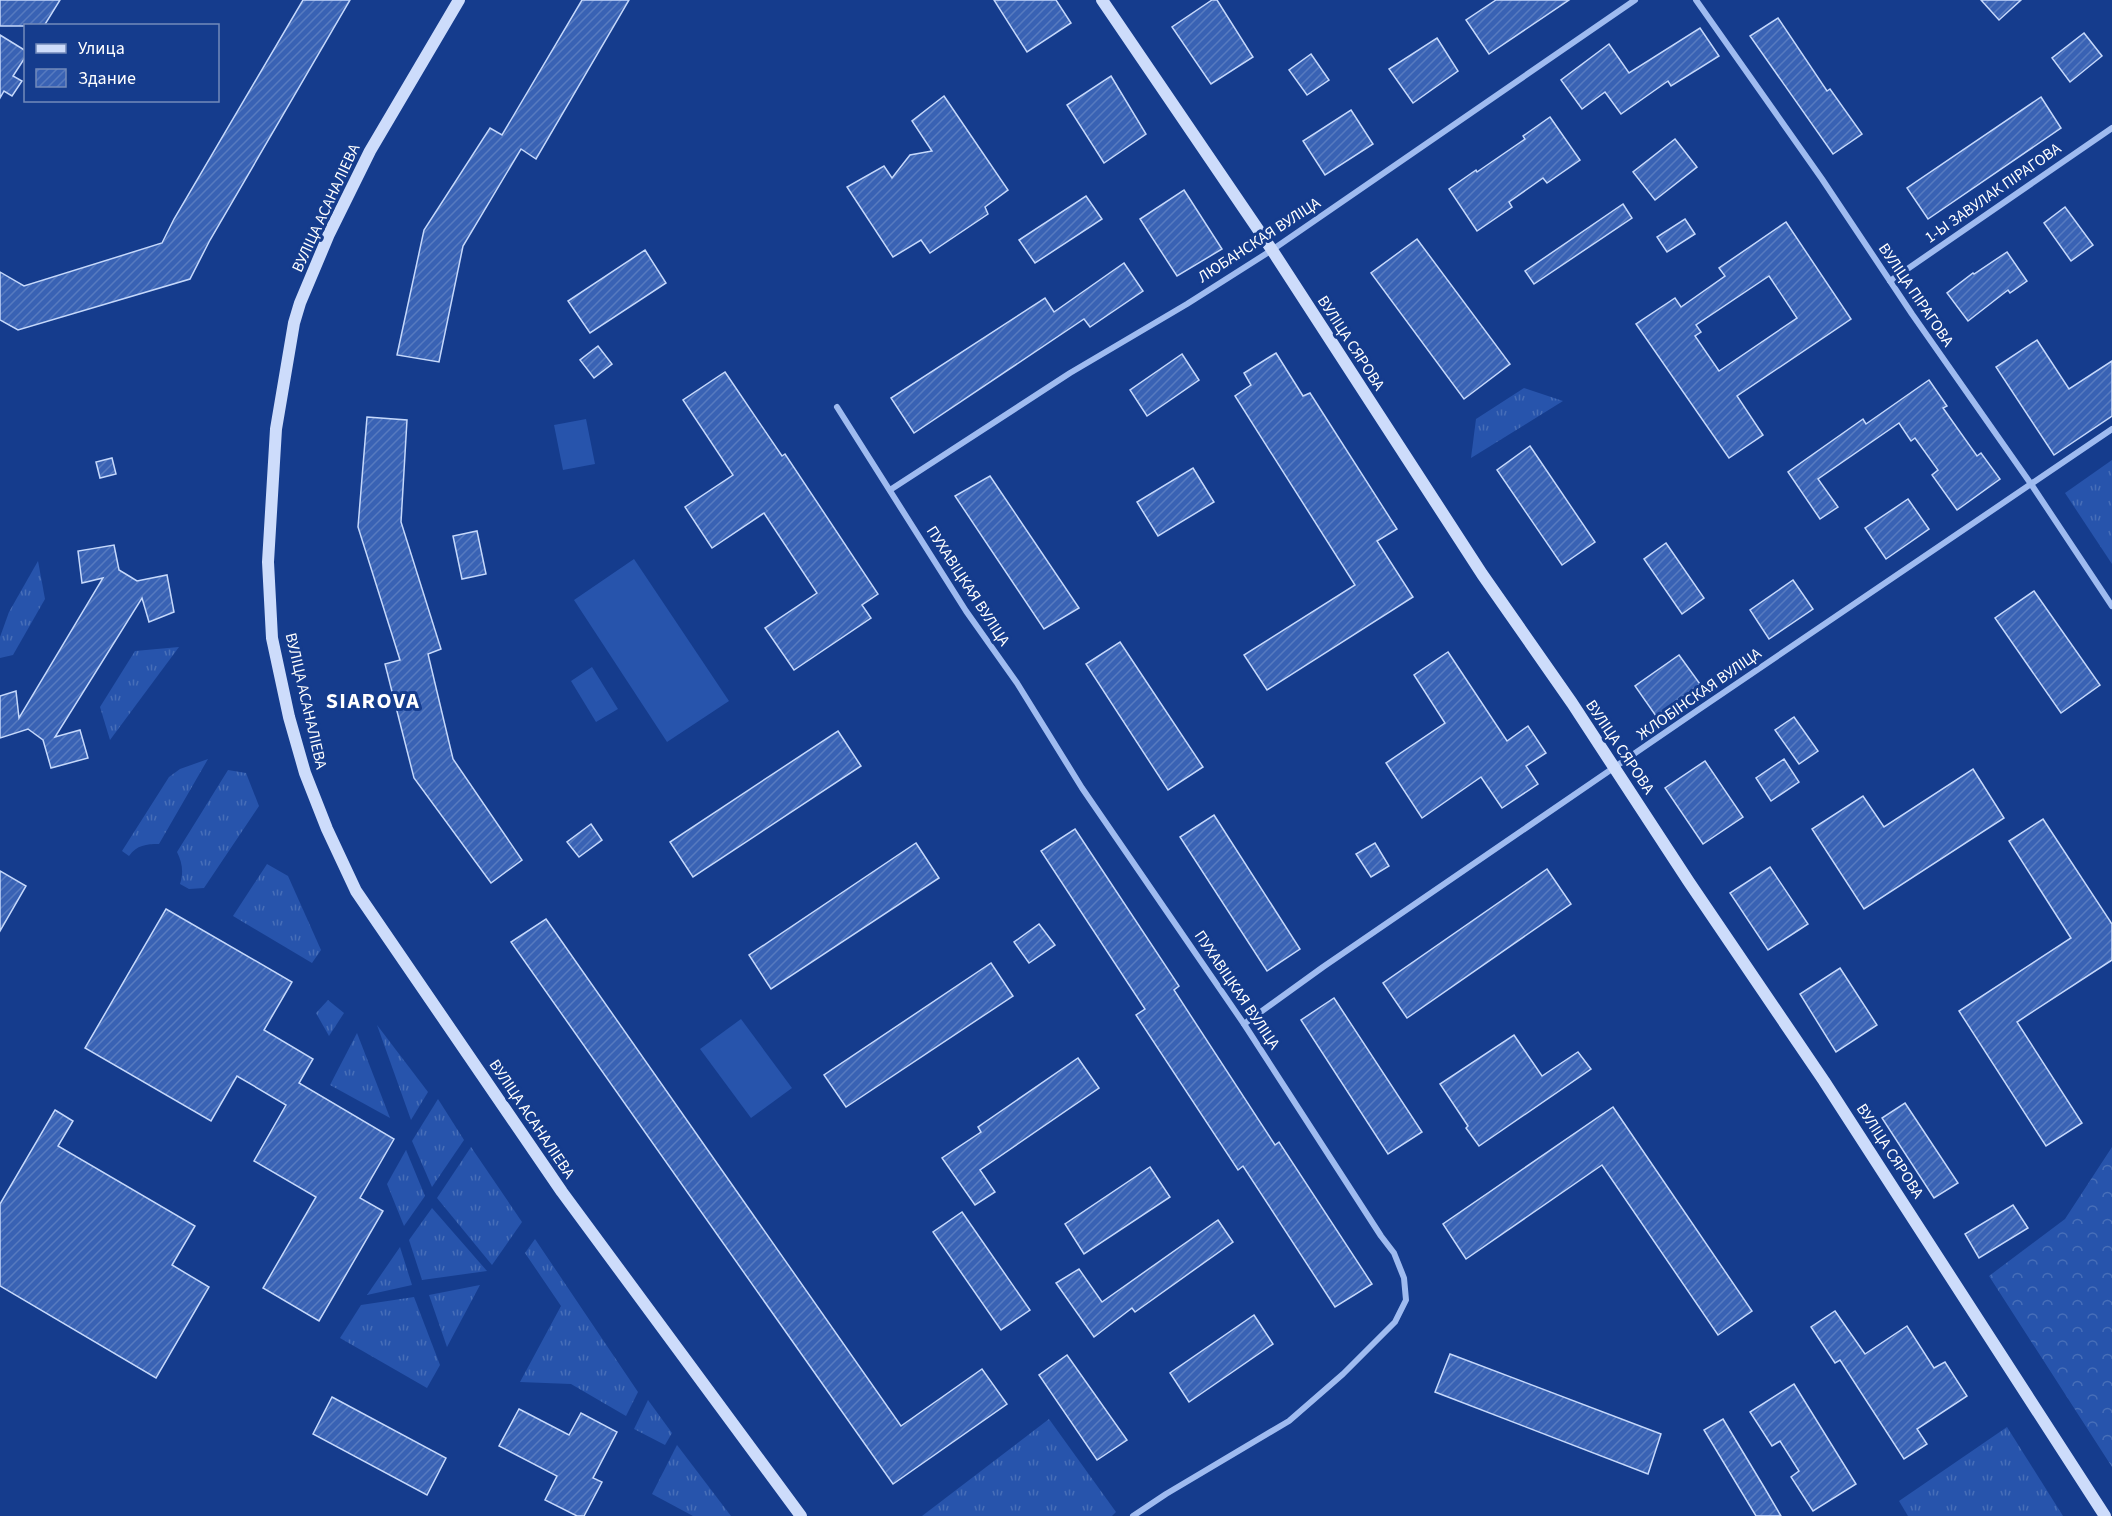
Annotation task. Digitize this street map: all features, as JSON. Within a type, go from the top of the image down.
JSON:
[{"type":"street","name":"ВУЛІЦА АСАНАЛІЕВА","points":[[459,0],[370,151],[329,234],[294,323],[276,429],[268,562],[272,638],[289,717],[305,773],[327,829],[356,891],[562,1192],[801,1516]]},
{"type":"street","name":"ВУЛІЦА СЯРОВА","points":[[1102,0],[1272,250],[1482,574],[1615,768],[1898,1193],[2105,1516]]},
{"type":"street","name":"ЛЮБАНСКАЯ ВУЛІЦА","points":[[890,490],[1070,374],[1272,250],[1635,0]]},
{"type":"street","name":"ВУЛІЦА ПІРАГОВА","points":[[1696,0],[2031,484],[2112,606]]},
{"type":"street","name":"1-Ы ЗАВУЛАК ПІРАГОВА","points":[[1890,282],[2112,128]]},
{"type":"street","name":"ПУХАВІЦКАЯ ВУЛІЦА","points":[[837,407],[966,611],[1017,683],[1082,788],[1244,1024],[1394,1253],[1404,1278],[1406,1300],[1395,1322],[1343,1374],[1289,1421],[1133,1516]]},
{"type":"street","name":"ЖЛОБІНСКАЯ ВУЛІЦА","points":[[1244,1024],[1323,967],[2112,429]]},
{"type":"green space","points":[[1524,388],[1563,401],[1471,458],[1476,419]]},
{"type":"green space","points":[[586,419],[595,464],[563,470],[554,425]]},
{"type":"green space","points":[[2112,460],[2112,564],[2065,493]]},
{"type":"green space","points":[[634,559],[729,701],[667,742],[574,600]]},
{"type":"green space","points":[[38,561],[45,599],[13,655],[0,658],[0,637],[9,612]]},
{"type":"green space","points":[[179,647],[110,740],[100,707],[135,651]]},
{"type":"green space","points":[[592,667],[618,709],[596,722],[571,681]]},
{"type":"green space","points":[[208,759],[159,844],[142,846],[135,849],[129,856],[122,851],[169,777],[180,769]]},
{"type":"green space","points":[[228,770],[246,773],[259,806],[204,888],[189,889],[180,884],[182,867],[177,852]]},
{"type":"green space","points":[[267,864],[288,876],[321,950],[312,963],[233,916]]},
{"type":"green space","points":[[328,1000],[344,1013],[329,1036],[316,1013]]},
{"type":"green space","points":[[741,1019],[792,1088],[751,1118],[700,1049]]},
{"type":"green space","points":[[377,1025],[428,1092],[411,1120]]},
{"type":"green space","points":[[357,1033],[390,1118],[330,1085]]},
{"type":"green space","points":[[438,1099],[464,1140],[432,1187],[412,1141]]},
{"type":"green space","points":[[471,1147],[522,1222],[492,1265],[437,1198]]},
{"type":"green space","points":[[2112,1147],[2112,1467],[1989,1276],[2065,1219]]},
{"type":"green space","points":[[406,1150],[425,1196],[404,1226],[387,1184]]},
{"type":"green space","points":[[432,1208],[487,1271],[422,1280],[409,1240]]},
{"type":"green space","points":[[535,1239],[638,1392],[626,1416],[571,1384],[520,1382],[561,1306],[525,1253]]},
{"type":"green space","points":[[400,1247],[412,1285],[367,1295]]},
{"type":"green space","points":[[480,1285],[447,1347],[429,1295]]},
{"type":"green space","points":[[414,1297],[440,1365],[427,1388],[340,1338],[361,1305]]},
{"type":"green space","points":[[648,1400],[672,1433],[665,1445],[634,1429]]},
{"type":"green space","points":[[1049,1419],[1116,1512],[1112,1516],[922,1516]]},
{"type":"green space","points":[[2007,1427],[2063,1516],[1908,1516],[1899,1501]]},
{"type":"green space","points":[[677,1445],[731,1516],[693,1516],[652,1494]]},
{"type":"building","points":[[0,0],[60,0],[45,24],[0,26]]},
{"type":"building","points":[[303,0],[350,0],[210,240],[190,279],[18,330],[0,320],[0,272],[24,286],[162,243]]},
{"type":"building","points":[[582,0],[629,0],[536,159],[521,149],[463,246],[439,362],[397,355],[424,230],[490,128],[502,135]]},
{"type":"building","points":[[994,0],[1056,0],[1071,23],[1027,52]]},
{"type":"building","points":[[1212,0],[1217,0],[1253,57],[1211,84],[1172,27]]},
{"type":"building","points":[[1496,0],[1569,0],[1489,54],[1466,20]]},
{"type":"building","points":[[1981,0],[2021,0],[1999,20]]},
{"type":"building","points":[[1778,18],[1827,91],[1830,89],[1862,134],[1833,154],[1750,36]]},
{"type":"building","points":[[1700,28],[1719,56],[1671,86],[1668,81],[1621,114],[1605,92],[1582,109],[1561,80],[1609,44],[1629,73]]},
{"type":"building","points":[[2084,33],[2102,56],[2070,82],[2052,58]]},
{"type":"building","points":[[0,35],[24,50],[24,59],[13,76],[22,81],[12,96],[4,91],[0,98]]},
{"type":"building","points":[[1437,38],[1458,71],[1413,103],[1389,69]]},
{"type":"building","points":[[1311,54],[1329,80],[1307,95],[1289,70]]},
{"type":"building","points":[[1111,76],[1146,134],[1104,163],[1067,105]]},
{"type":"building","points":[[944,96],[1008,190],[985,207],[988,214],[930,253],[921,240],[893,257],[847,187],[884,166],[892,178],[910,155],[932,151],[912,121]]},
{"type":"building","points":[[2041,97],[2061,128],[1928,219],[1907,188]]},
{"type":"building","points":[[1351,110],[1373,144],[1325,175],[1303,141]]},
{"type":"building","points":[[1550,117],[1580,160],[1547,183],[1543,178],[1509,202],[1512,207],[1477,231],[1449,189],[1525,139],[1523,136]]},
{"type":"building","points":[[1675,139],[1697,167],[1655,200],[1633,172]]},
{"type":"building","points":[[1184,190],[1222,249],[1177,276],[1140,219]]},
{"type":"building","points":[[1086,196],[1102,219],[1035,263],[1019,240]]},
{"type":"building","points":[[1623,204],[1632,218],[1534,284],[1525,271]]},
{"type":"building","points":[[2065,207],[2093,245],[2071,261],[2044,223]]},
{"type":"building","points":[[1685,219],[1695,234],[1667,252],[1657,237]]},
{"type":"building","points":[[1786,222],[1851,319],[1737,396],[1763,435],[1729,458],[1636,324],[1675,298],[1681,307],[1725,276],[1719,268]],"holes":[[[1769,276],[1797,318],[1719,371],[1695,336],[1701,332],[1696,325]]]},
{"type":"building","points":[[1417,239],[1510,364],[1464,399],[1371,273]]},
{"type":"building","points":[[645,250],[666,283],[590,333],[568,301]]},
{"type":"building","points":[[2007,252],[2027,281],[2010,293],[2008,290],[1968,321],[1947,293],[1973,273]]},
{"type":"building","points":[[1124,263],[1143,291],[1090,327],[1084,319],[914,433],[891,398],[1045,298],[1054,312]]},
{"type":"building","points":[[2037,340],[2069,389],[2112,361],[2112,416],[2054,455],[1996,367]]},
{"type":"building","points":[[598,346],[612,364],[594,378],[580,360]]},
{"type":"building","points":[[1276,353],[1303,396],[1310,393],[1397,529],[1377,541],[1413,597],[1267,690],[1244,655],[1355,585],[1235,396],[1251,385],[1244,373]]},
{"type":"building","points":[[1182,354],[1199,380],[1147,416],[1130,390]]},
{"type":"building","points":[[725,372],[782,456],[785,454],[878,594],[862,605],[871,618],[794,670],[765,628],[817,593],[764,513],[712,548],[685,507],[733,475],[683,400]]},
{"type":"building","points":[[1929,380],[1947,406],[1943,408],[1977,456],[1981,453],[2000,479],[1957,510],[1932,475],[1938,470],[1915,438],[1911,441],[1899,423],[1818,479],[1838,507],[1820,519],[1788,472],[1863,419],[1866,424]]},
{"type":"building","points":[[367,417],[407,420],[401,522],[441,649],[428,654],[453,759],[522,860],[491,883],[414,778],[385,664],[400,660],[358,527]]},
{"type":"building","points":[[1530,446],[1595,542],[1562,565],[1497,470]]},
{"type":"building","points":[[112,458],[116,474],[100,478],[96,462]]},
{"type":"building","points":[[1193,468],[1214,502],[1158,536],[1137,502]]},
{"type":"building","points":[[990,476],[1079,608],[1044,629],[955,496]]},
{"type":"building","points":[[1908,499],[1929,529],[1886,559],[1865,528]]},
{"type":"building","points":[[477,531],[486,574],[462,579],[453,536]]},
{"type":"building","points":[[1666,543],[1704,598],[1682,614],[1644,559]]},
{"type":"building","points":[[114,545],[119,570],[137,581],[167,575],[174,612],[149,622],[142,598],[55,737],[80,730],[88,758],[51,768],[43,740],[28,729],[0,738],[0,696],[16,691],[19,718],[103,578],[82,583],[78,551]]},
{"type":"building","points":[[1793,580],[1813,609],[1769,639],[1750,610]]},
{"type":"building","points":[[2034,591],[2100,685],[2061,713],[1995,618]]},
{"type":"building","points":[[1120,642],[1203,767],[1168,790],[1086,664]]},
{"type":"building","points":[[1448,652],[1507,741],[1528,726],[1546,753],[1526,766],[1538,784],[1502,808],[1481,777],[1422,818],[1386,763],[1445,723],[1414,675]]},
{"type":"building","points":[[1679,655],[1700,684],[1656,716],[1635,686]]},
{"type":"building","points":[[1794,717],[1818,751],[1799,764],[1775,730]]},
{"type":"building","points":[[838,731],[861,766],[693,877],[670,842]]},
{"type":"building","points":[[1784,759],[1799,782],[1771,801],[1756,778]]},
{"type":"building","points":[[1705,761],[1743,817],[1703,844],[1665,788]]},
{"type":"building","points":[[1973,769],[2004,818],[1864,909],[1812,829],[1863,796],[1884,827]]},
{"type":"building","points":[[1214,815],[1300,949],[1267,971],[1180,837]]},
{"type":"building","points":[[2043,819],[2112,924],[2112,960],[2017,1022],[2082,1123],[2046,1146],[1959,1011],[2071,938],[2009,841]]},
{"type":"building","points":[[591,824],[602,840],[579,857],[567,842]]},
{"type":"building","points":[[1075,829],[1179,986],[1174,990],[1275,1145],[1279,1142],[1372,1284],[1335,1307],[1243,1166],[1238,1170],[1136,1015],[1145,1009],[1041,851]]},
{"type":"building","points":[[916,843],[939,878],[771,989],[749,955]]},
{"type":"building","points":[[1375,843],[1389,866],[1371,877],[1356,854]]},
{"type":"building","points":[[1770,867],[1808,924],[1768,950],[1730,893]]},
{"type":"building","points":[[1547,869],[1571,904],[1407,1018],[1383,983]]},
{"type":"building","points":[[0,871],[26,886],[0,931]]},
{"type":"building","points":[[166,909],[292,982],[264,1030],[313,1059],[299,1083],[394,1139],[360,1198],[383,1211],[319,1321],[263,1288],[316,1197],[254,1161],[286,1105],[237,1076],[211,1121],[85,1048]]},
{"type":"building","points":[[546,919],[901,1426],[982,1369],[1007,1404],[893,1484],[511,942]]},
{"type":"building","points":[[1039,924],[1055,945],[1029,963],[1014,942]]},
{"type":"building","points":[[991,963],[1013,996],[846,1107],[824,1075]]},
{"type":"building","points":[[1840,968],[1877,1025],[1836,1052],[1800,994]]},
{"type":"building","points":[[1334,998],[1422,1132],[1388,1154],[1301,1020]]},
{"type":"building","points":[[1514,1035],[1542,1076],[1578,1052],[1591,1069],[1479,1146],[1440,1084]]},
{"type":"building","points":[[1078,1058],[1099,1088],[980,1170],[995,1192],[975,1205],[942,1158],[981,1132],[978,1127]]},
{"type":"building","points":[[1905,1103],[1958,1183],[1934,1198],[1882,1118]]},
{"type":"building","points":[[1613,1107],[1752,1311],[1718,1335],[1602,1165],[1466,1259],[1443,1224]]},
{"type":"building","points":[[55,1110],[73,1121],[58,1146],[195,1226],[172,1265],[209,1287],[156,1378],[0,1286],[0,1204]]},
{"type":"building","points":[[1150,1167],[1170,1197],[1084,1254],[1065,1224]]},
{"type":"building","points":[[2013,1205],[2028,1228],[1979,1258],[1965,1234]]},
{"type":"building","points":[[962,1212],[1030,1310],[1001,1330],[933,1232]]},
{"type":"building","points":[[1218,1220],[1233,1242],[1135,1312],[1132,1308],[1094,1337],[1056,1283],[1079,1269],[1102,1302]]},
{"type":"building","points":[[1835,1311],[1865,1354],[1907,1326],[1934,1368],[1945,1362],[1967,1396],[1917,1429],[1927,1444],[1904,1459],[1840,1360],[1835,1363],[1811,1327]]},
{"type":"building","points":[[1254,1315],[1273,1344],[1189,1402],[1170,1373]]},
{"type":"building","points":[[1450,1354],[1661,1434],[1648,1474],[1435,1392]]},
{"type":"building","points":[[1067,1355],[1127,1440],[1097,1460],[1039,1375]]},
{"type":"building","points":[[1794,1384],[1856,1484],[1813,1511],[1791,1477],[1799,1471],[1780,1441],[1772,1446],[1750,1412]]},
{"type":"building","points":[[332,1397],[446,1458],[427,1495],[313,1434]]},
{"type":"building","points":[[519,1409],[569,1435],[581,1413],[617,1432],[593,1478],[602,1482],[584,1516],[577,1516],[545,1500],[557,1476],[499,1446]]},
{"type":"building","points":[[1723,1419],[1781,1516],[1756,1516],[1704,1430]]},
{"type":"district","name":"SIAROVA","points":[[373,701]]}]
